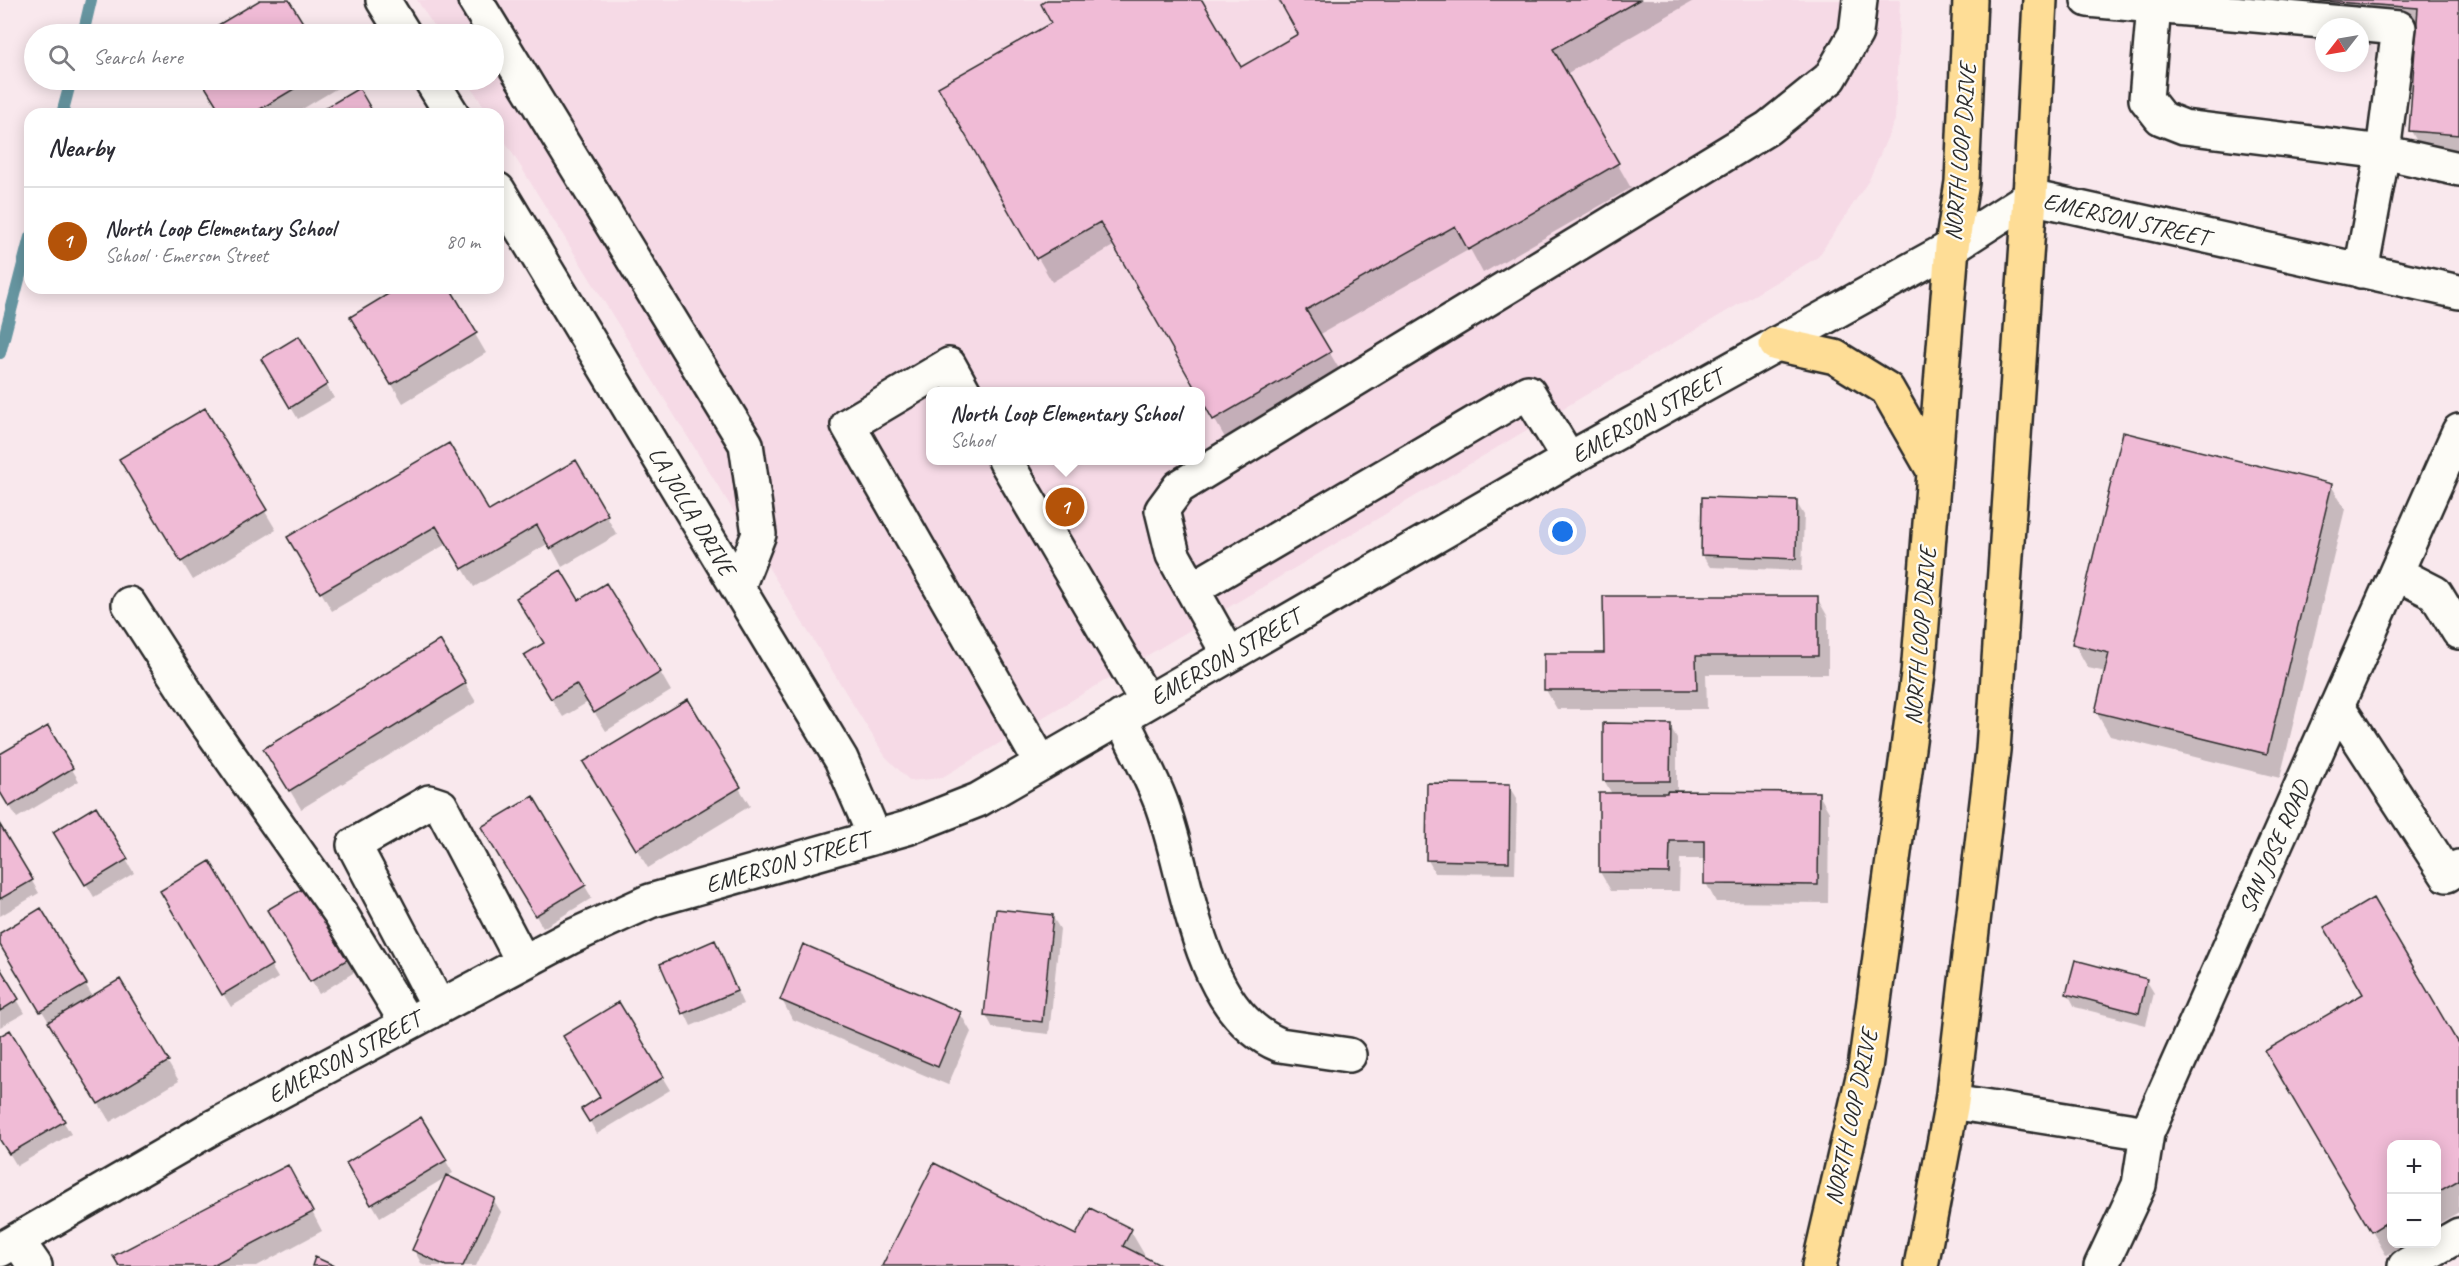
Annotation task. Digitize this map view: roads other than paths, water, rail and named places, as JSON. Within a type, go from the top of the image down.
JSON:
[{"type":"main road","name":"NORTH LOOP DRIVE","points":[[1818,1266],[1865,1068],[1918,674],[1952,247],[1962,182],[1970,0]]},
{"type":"main road","points":[[1920,1266],[1952,1102],[1993,750],[2030,197],[2040,0]]},
{"type":"main road","points":[[1776,344],[1834,357],[1887,389],[1934,471]]},
{"type":"street","points":[[383,0],[398,24]]},
{"type":"street","points":[[475,0],[490,24]]},
{"type":"street","points":[[1229,655],[1173,555],[1162,510],[1179,487],[1768,128],[1830,78],[1856,33],[1860,0]]},
{"type":"street","points":[[2088,0],[2399,28],[2383,152],[2361,271]]},
{"type":"street","points":[[2154,6],[2146,99],[2160,118],[2184,127],[2383,152],[2459,169]]},
{"type":"street","points":[[504,48],[746,444],[759,534],[738,587]]},
{"type":"street","points":[[437,90],[448,108]]},
{"type":"street","name":"EMERSON STREET","points":[[17,1252],[213,1127],[571,937],[650,901],[907,828],[978,800],[1569,459],[1952,247],[2030,197],[2459,292]]},
{"type":"street","name":"LA JOLLA DRIVE","points":[[504,200],[841,759],[875,837]]},
{"type":"street","points":[[961,387],[949,365],[848,424],[1041,763]]},
{"type":"street","points":[[1191,589],[1528,392],[1569,459]]},
{"type":"street","name":"SAN JOSE ROAD","points":[[2101,1266],[2139,1185],[2147,1133],[2459,431]]},
{"type":"street","points":[[1008,465],[1134,710],[1191,912],[1211,970],[1234,1008],[1271,1042],[1349,1054]]},
{"type":"street","points":[[2396,573],[2435,594],[2459,632]]},
{"type":"street","points":[[129,604],[200,714],[340,913],[407,1023]]},
{"type":"street","points":[[2337,705],[2447,875],[2459,867]]},
{"type":"street","points":[[439,1007],[354,845],[429,802],[441,806],[524,962]]},
{"type":"street","points":[[1952,1102],[2147,1133]]},
{"type":"street","points":[[2404,1266],[2459,1235]]},
{"type":"waterway","points":[[85,24],[91,0]]},
{"type":"waterway","points":[[64,108],[68,90]]},
{"type":"waterway","points":[[0,353],[24,260]]},
{"type":"place","name":"North Loop Elementary School","points":[[1065,507]]}]
